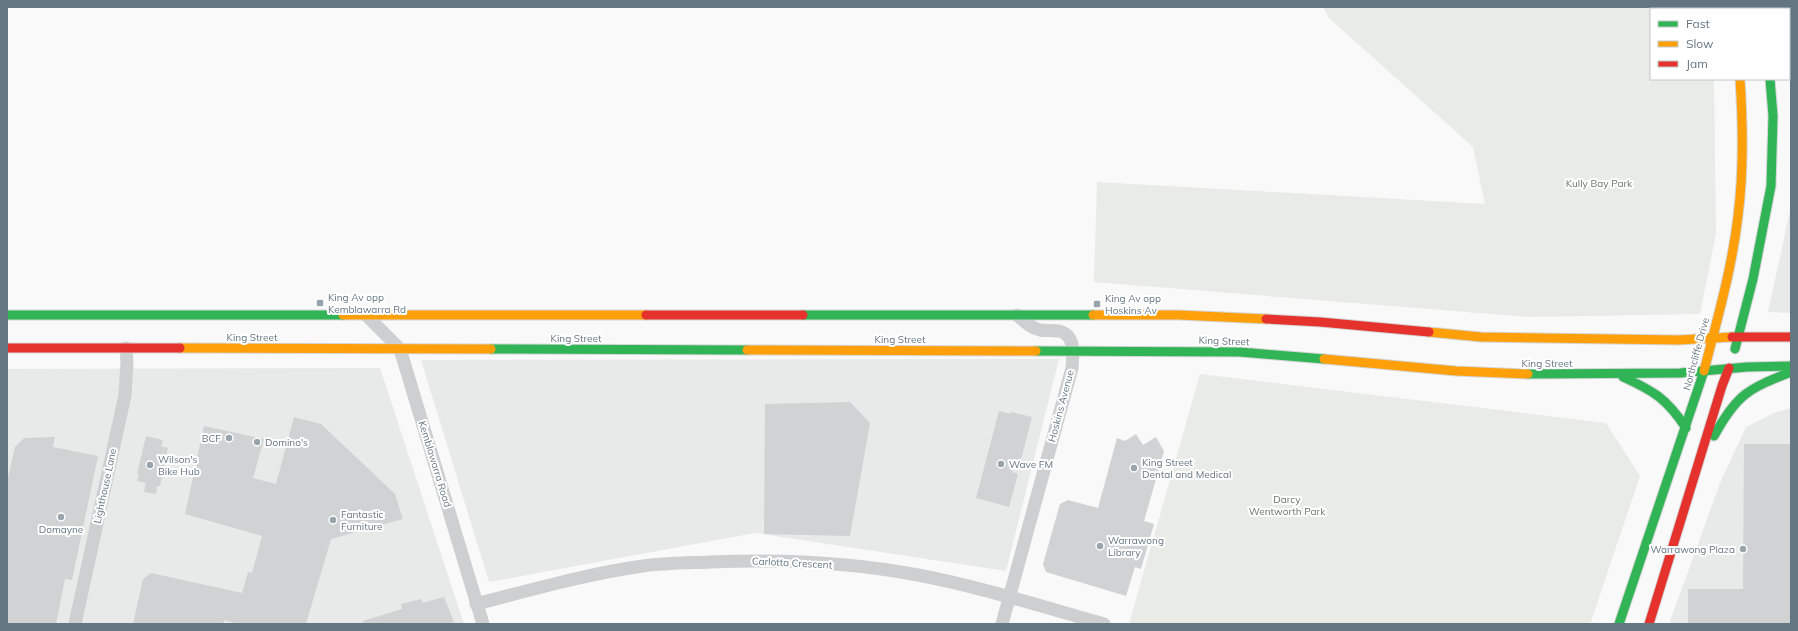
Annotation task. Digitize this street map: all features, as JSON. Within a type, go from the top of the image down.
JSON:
[{"type":"main road","name":"Northcliffe Drive","points":[[1619,624],[1704,371],[1735,238],[1740,196],[1743,126],[1740,80]]},
{"type":"main road","points":[[1648,624],[1698,460],[1739,337],[1757,264],[1771,186],[1773,116],[1770,80]]},
{"type":"main road","name":"King Street","points":[[7,315],[1222,316],[1320,322],[1481,337],[1679,340],[1739,337],[1791,337]]},
{"type":"main road","name":"King Street","points":[[7,348],[1074,350],[1234,352],[1505,374],[1617,375],[1704,371],[1729,368],[1791,366]]},
{"type":"main road","points":[[1698,460],[1727,413],[1737,401],[1755,387],[1791,372]]},
{"type":"main road","points":[[1617,375],[1659,395],[1668,402],[1686,428]]},
{"type":"street","points":[[1017,315],[1030,326],[1040,330],[1060,331],[1068,336],[1074,346],[1074,350]]},
{"type":"street","name":"Kemblawarra Road","points":[[367,316],[400,349],[483,624]]},
{"type":"street","name":"Lighthouse Lane","points":[[75,624],[125,395],[127,362],[126,348]]},
{"type":"street","name":"Hoskins Avenue","points":[[1002,624],[1072,368],[1074,350]]},
{"type":"street","name":"Carlotta Crescent","points":[[476,604],[589,576],[642,566],[752,561],[799,562],[904,572],[931,577],[1010,597],[1104,624]]},
{"type":"shaded area","points":[[1791,206],[1791,313],[1768,312]]},
{"type":"shaded area","points":[[1059,359],[1006,571],[755,533],[489,582],[421,360]]},
{"type":"shaded area","points":[[380,368],[464,624],[7,624],[7,369]]},
{"type":"shaded area","name":"Warrawong Plaza","points":[[1791,408],[1791,624],[1669,624],[1720,483],[1746,427],[1774,413]]},
{"type":"green space","name":"Kully Bay Park","points":[[1323,7],[1702,7],[1650,8],[1650,80],[1714,80],[1716,233],[1700,314],[1529,317],[1094,282],[1097,182],[1485,204],[1473,147],[1329,18]]},
{"type":"green space","name":"Darcy Wentworth Park","points":[[1200,374],[1606,423],[1640,476],[1590,624],[1129,624]]},
{"type":"building","points":[[850,402],[870,423],[850,536],[764,534],[765,404]]},
{"type":"building","name":"Wave FM","points":[[999,411],[1032,417],[1022,456],[1012,472],[1018,474],[1009,507],[976,498]]},
{"type":"building","name":"Fantastic Furniture","points":[[294,417],[321,424],[395,494],[403,519],[331,539],[306,624],[238,624],[224,620],[223,624],[133,624],[143,579],[151,573],[242,593],[248,572],[252,573],[262,536],[185,514],[204,426],[264,439],[253,478],[276,484]]},
{"type":"building","points":[[1136,434],[1143,445],[1156,437],[1164,451],[1144,521],[1154,524],[1141,569],[1135,567],[1126,596],[1046,572],[1043,564],[1060,504],[1068,500],[1098,508],[1117,438],[1125,441]]},
{"type":"building","name":"Wilson's Bike Hub","points":[[146,436],[163,440],[161,446],[168,448],[160,486],[157,486],[156,494],[144,492],[146,483],[137,481],[139,475],[137,474]]},
{"type":"building","name":"Domayne","points":[[55,437],[53,447],[98,456],[72,580],[65,579],[56,624],[7,624],[7,482],[15,447],[24,438]]},
{"type":"building","name":"Warrawong Plaza","points":[[1744,444],[1791,444],[1791,624],[1688,624],[1688,589],[1743,589]]},
{"type":"building","points":[[444,597],[454,622],[446,624],[363,624],[363,621],[402,609],[401,604],[421,599],[423,603]]},
{"type":"traffic: fast","points":[[1735,349],[1753,279],[1771,186],[1773,116],[1770,80]]},
{"type":"traffic: fast","points":[[7,315],[343,315]]},
{"type":"traffic: fast","points":[[803,315],[1093,315]]},
{"type":"traffic: fast","points":[[491,349],[747,350]]},
{"type":"traffic: fast","points":[[1036,351],[1240,352],[1324,359]]},
{"type":"traffic: fast","points":[[1528,374],[1680,373],[1747,367],[1791,366]]},
{"type":"traffic: fast","points":[[1619,624],[1704,371]]},
{"type":"traffic: fast","points":[[1714,436],[1730,411],[1745,395],[1764,383],[1791,372]]},
{"type":"traffic: fast","points":[[1623,377],[1659,397],[1666,403],[1686,428]]},
{"type":"traffic: slow","points":[[1704,371],[1728,275],[1738,216],[1742,148],[1740,80]]},
{"type":"traffic: slow","points":[[343,315],[646,315]]},
{"type":"traffic: slow","points":[[1093,315],[1179,315],[1266,319]]},
{"type":"traffic: slow","points":[[1429,332],[1481,337],[1679,340],[1732,337]]},
{"type":"traffic: slow","points":[[180,348],[491,349]]},
{"type":"traffic: slow","points":[[747,350],[1036,351]]},
{"type":"traffic: slow","points":[[1324,359],[1456,371],[1528,374]]},
{"type":"traffic: jam","points":[[646,315],[803,315]]},
{"type":"traffic: jam","points":[[1266,319],[1320,322],[1429,332]]},
{"type":"traffic: jam","points":[[1732,337],[1791,337]]},
{"type":"traffic: jam","points":[[7,348],[180,348]]},
{"type":"traffic: jam","points":[[1649,624],[1722,386],[1729,368]]},
{"type":"place","name":"King Av opp Kemblawarra Rd","points":[[320,303]]},
{"type":"place","name":"King Av opp Hoskins Av","points":[[1097,304]]},
{"type":"place","name":"BCF","points":[[229,438]]},
{"type":"place","name":"Domino's","points":[[257,442]]},
{"type":"place","name":"Wave FM","points":[[1001,464]]},
{"type":"place","name":"Wilson's Bike Hub","points":[[150,465]]},
{"type":"place","name":"King Street Dental and Medical","points":[[1134,468]]},
{"type":"place","name":"Domayne","points":[[61,517]]},
{"type":"place","name":"Fantastic Furniture","points":[[333,520]]},
{"type":"place","name":"Warrawong Library","points":[[1100,546]]},
{"type":"place","name":"Warrawong Plaza","points":[[1743,549]]}]
